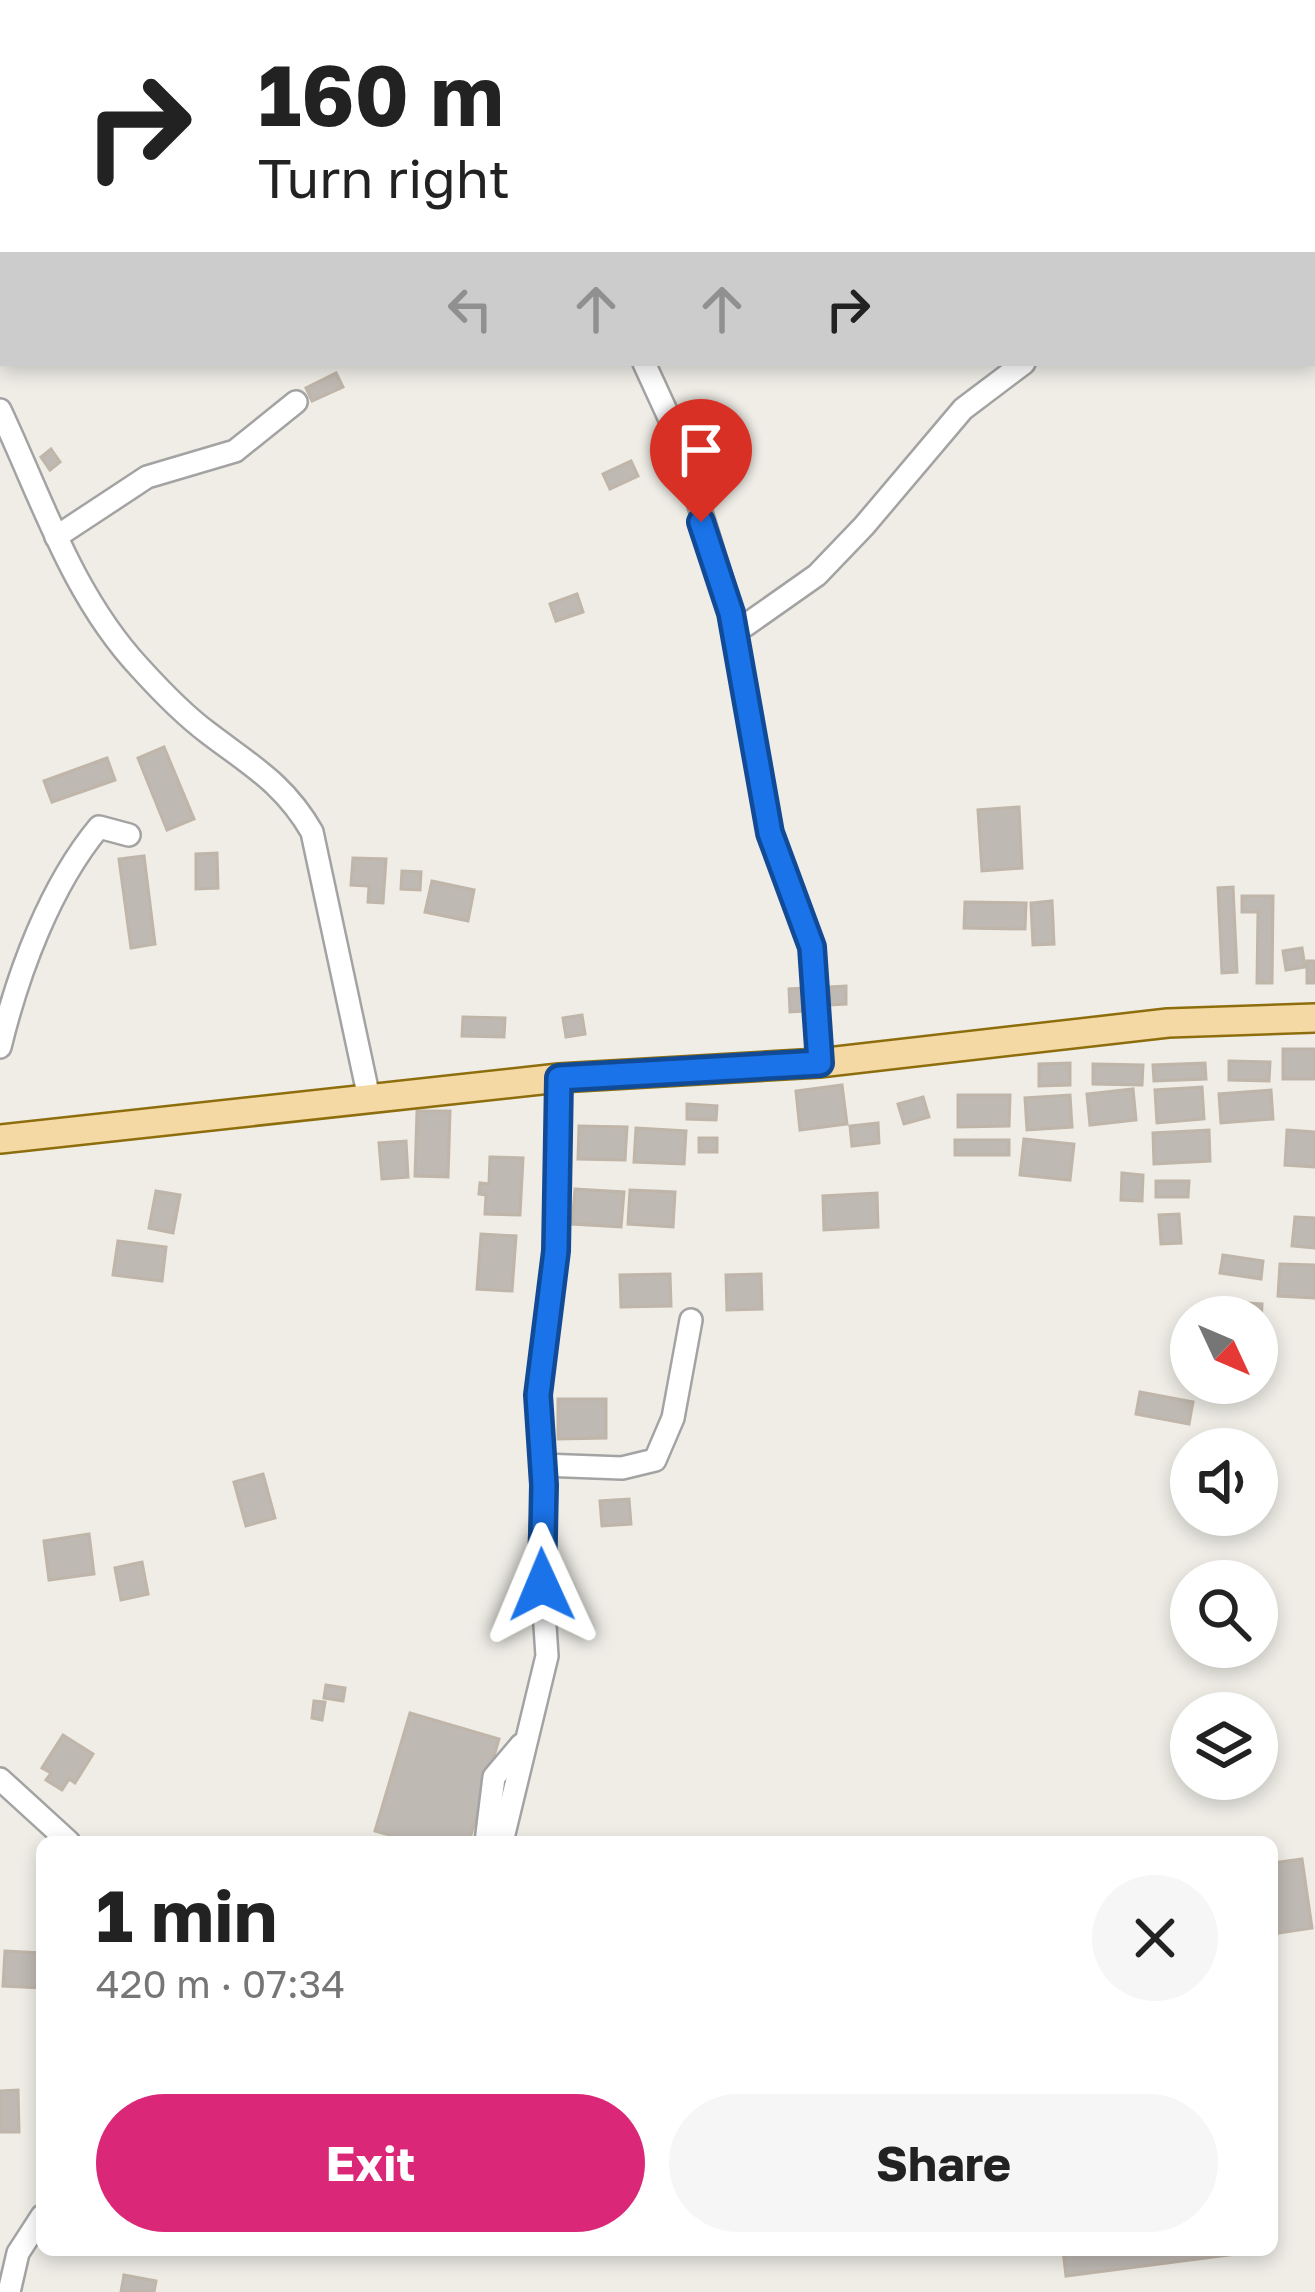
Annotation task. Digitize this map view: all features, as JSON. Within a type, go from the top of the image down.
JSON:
[{"type":"main road","points":[[0,1139],[559,1078],[820,1063],[1168,1023],[1315,1018]]},
{"type":"street","points":[[645,366],[679,437],[731,613],[770,833],[812,947],[820,1063]]},
{"type":"street","points":[[733,630],[817,575],[963,410],[1020,366]]},
{"type":"street","points":[[56,537],[147,477],[236,451],[296,402]]},
{"type":"street","points":[[0,410],[56,537],[100,621],[202,728],[272,779],[295,802],[312,832],[370,1098]]},
{"type":"street","points":[[0,1047],[16,982],[80,850],[99,827],[129,836]]},
{"type":"street","points":[[503,1836],[547,1656],[538,1395],[556,1251],[559,1078]]},
{"type":"street","points":[[542,1465],[622,1468],[655,1460],[674,1418],[692,1320]]},
{"type":"street","points":[[487,1836],[494,1777],[525,1739]]},
{"type":"street","points":[[0,1779],[62,1836]]},
{"type":"street","points":[[9,2292],[18,2252],[36,2225]]},
{"type":"building","points":[[336,373],[343,387],[312,401],[306,388]]},
{"type":"building","points":[[51,449],[60,462],[50,470],[41,457]]},
{"type":"building","points":[[631,461],[638,476],[610,489],[603,474]]},
{"type":"building","points":[[577,594],[583,612],[556,621],[550,604]]},
{"type":"building","points":[[164,747],[194,819],[167,830],[138,758]]},
{"type":"building","points":[[107,758],[115,780],[52,802],[44,781]]},
{"type":"building","points":[[1019,807],[1022,868],[982,871],[978,810]]},
{"type":"building","points":[[217,853],[218,888],[196,889],[196,854]]},
{"type":"building","points":[[144,856],[155,944],[131,948],[119,859]]},
{"type":"building","points":[[353,858],[386,859],[383,903],[368,902],[369,886],[351,885]]},
{"type":"building","points":[[402,871],[421,872],[420,890],[401,889]]},
{"type":"building","points":[[432,881],[474,890],[468,921],[425,912]]},
{"type":"building","points":[[1233,887],[1237,972],[1222,973],[1218,888]]},
{"type":"building","points":[[1242,896],[1273,896],[1272,983],[1257,983],[1258,912],[1242,912]]},
{"type":"building","points":[[1052,901],[1054,944],[1033,945],[1031,903]]},
{"type":"building","points":[[965,902],[1026,903],[1025,929],[964,928]]},
{"type":"building","points":[[1302,948],[1305,967],[1286,970],[1283,951]]},
{"type":"building","points":[[1307,961],[1315,961],[1315,983],[1307,983]]},
{"type":"building","points":[[846,986],[846,1004],[830,1005],[830,987]]},
{"type":"building","points":[[804,988],[805,1011],[790,1012],[789,989]]},
{"type":"building","points":[[582,1015],[585,1034],[566,1037],[563,1018]]},
{"type":"building","points":[[463,1017],[505,1018],[504,1037],[462,1036]]},
{"type":"building","points":[[1283,1049],[1315,1049],[1315,1079],[1283,1079]]},
{"type":"building","points":[[1229,1061],[1270,1062],[1269,1081],[1229,1080]]},
{"type":"building","points":[[1070,1063],[1070,1085],[1039,1086],[1039,1064]]},
{"type":"building","points":[[1205,1063],[1206,1079],[1154,1081],[1153,1065]]},
{"type":"building","points":[[1093,1064],[1143,1065],[1142,1085],[1093,1084]]},
{"type":"building","points":[[842,1085],[847,1124],[800,1130],[796,1091]]},
{"type":"building","points":[[1202,1087],[1204,1119],[1157,1123],[1155,1090]]},
{"type":"building","points":[[1133,1089],[1136,1120],[1090,1125],[1087,1094]]},
{"type":"building","points":[[1271,1090],[1273,1119],[1221,1123],[1219,1094]]},
{"type":"building","points":[[958,1095],[1010,1095],[1009,1126],[958,1127]]},
{"type":"building","points":[[1070,1095],[1072,1127],[1027,1130],[1025,1098]]},
{"type":"building","points":[[923,1097],[929,1117],[904,1124],[898,1104]]},
{"type":"building","points":[[687,1104],[717,1106],[716,1120],[687,1119]]},
{"type":"building","points":[[417,1111],[450,1111],[448,1177],[415,1176]]},
{"type":"building","points":[[878,1123],[879,1143],[852,1146],[850,1126]]},
{"type":"building","points":[[579,1126],[627,1127],[625,1160],[578,1159]]},
{"type":"building","points":[[636,1128],[686,1131],[684,1164],[634,1162]]},
{"type":"building","points":[[1209,1130],[1210,1161],[1154,1164],[1153,1133]]},
{"type":"building","points":[[1287,1130],[1315,1132],[1315,1167],[1285,1165]]},
{"type":"building","points":[[699,1138],[717,1138],[717,1152],[699,1152]]},
{"type":"building","points":[[1024,1139],[1074,1144],[1070,1180],[1020,1175]]},
{"type":"building","points":[[955,1140],[1009,1140],[1009,1155],[955,1155]]},
{"type":"building","points":[[406,1141],[408,1177],[382,1179],[379,1143]]},
{"type":"building","points":[[490,1157],[523,1158],[520,1215],[485,1214],[486,1195],[479,1194],[480,1183],[489,1184]]},
{"type":"building","points":[[1122,1173],[1143,1175],[1142,1201],[1121,1200]]},
{"type":"building","points":[[1156,1181],[1189,1181],[1188,1197],[1156,1197]]},
{"type":"building","points":[[575,1189],[624,1192],[621,1227],[572,1224]]},
{"type":"building","points":[[630,1190],[675,1192],[673,1227],[628,1224]]},
{"type":"building","points":[[156,1191],[180,1195],[173,1233],[149,1228]]},
{"type":"building","points":[[877,1193],[878,1227],[824,1230],[823,1196]]},
{"type":"building","points":[[1179,1214],[1181,1243],[1161,1244],[1159,1215]]},
{"type":"building","points":[[1295,1217],[1315,1218],[1315,1248],[1292,1246]]},
{"type":"building","points":[[481,1234],[516,1236],[512,1291],[477,1289]]},
{"type":"building","points":[[118,1241],[166,1247],[162,1281],[113,1275]]},
{"type":"building","points":[[1223,1255],[1263,1261],[1261,1279],[1220,1273]]},
{"type":"building","points":[[1280,1264],[1315,1265],[1315,1298],[1278,1296]]},
{"type":"building","points":[[670,1274],[671,1306],[621,1307],[620,1275]]},
{"type":"building","points":[[761,1274],[762,1309],[727,1310],[726,1275]]},
{"type":"building","points":[[1140,1392],[1170,1398],[1170,1404],[1193,1404],[1189,1424],[1136,1414]]},
{"type":"building","points":[[558,1399],[606,1399],[606,1438],[558,1439]]},
{"type":"building","points":[[263,1474],[275,1518],[246,1526],[234,1482]]},
{"type":"building","points":[[629,1499],[631,1524],[602,1526],[600,1501]]},
{"type":"building","points":[[89,1534],[94,1574],[49,1580],[44,1541]]},
{"type":"building","points":[[142,1562],[148,1594],[121,1600],[115,1568]]},
{"type":"building","points":[[326,1685],[345,1688],[343,1701],[324,1698]]},
{"type":"building","points":[[314,1701],[325,1702],[322,1720],[312,1718]]},
{"type":"building","points":[[410,1713],[499,1739],[471,1836],[393,1836],[375,1831]]},
{"type":"building","points":[[63,1735],[93,1754],[75,1783],[69,1779],[62,1790],[46,1780],[51,1773],[42,1768]]},
{"type":"building","points":[[1302,1859],[1312,1928],[1278,1933],[1278,1862]]},
{"type":"building","points":[[5,1951],[36,1953],[36,1988],[3,1986]]},
{"type":"building","points":[[18,2090],[19,2132],[0,2132],[0,2091]]},
{"type":"building","points":[[1064,2256],[1221,2256],[1066,2276]]},
{"type":"building","points":[[124,2275],[156,2281],[154,2292],[121,2292]]},
{"type":"route","points":[[542,1585],[544,1485],[538,1395],[556,1251],[559,1078],[820,1063],[812,947],[770,833],[731,613],[701,522]]}]
